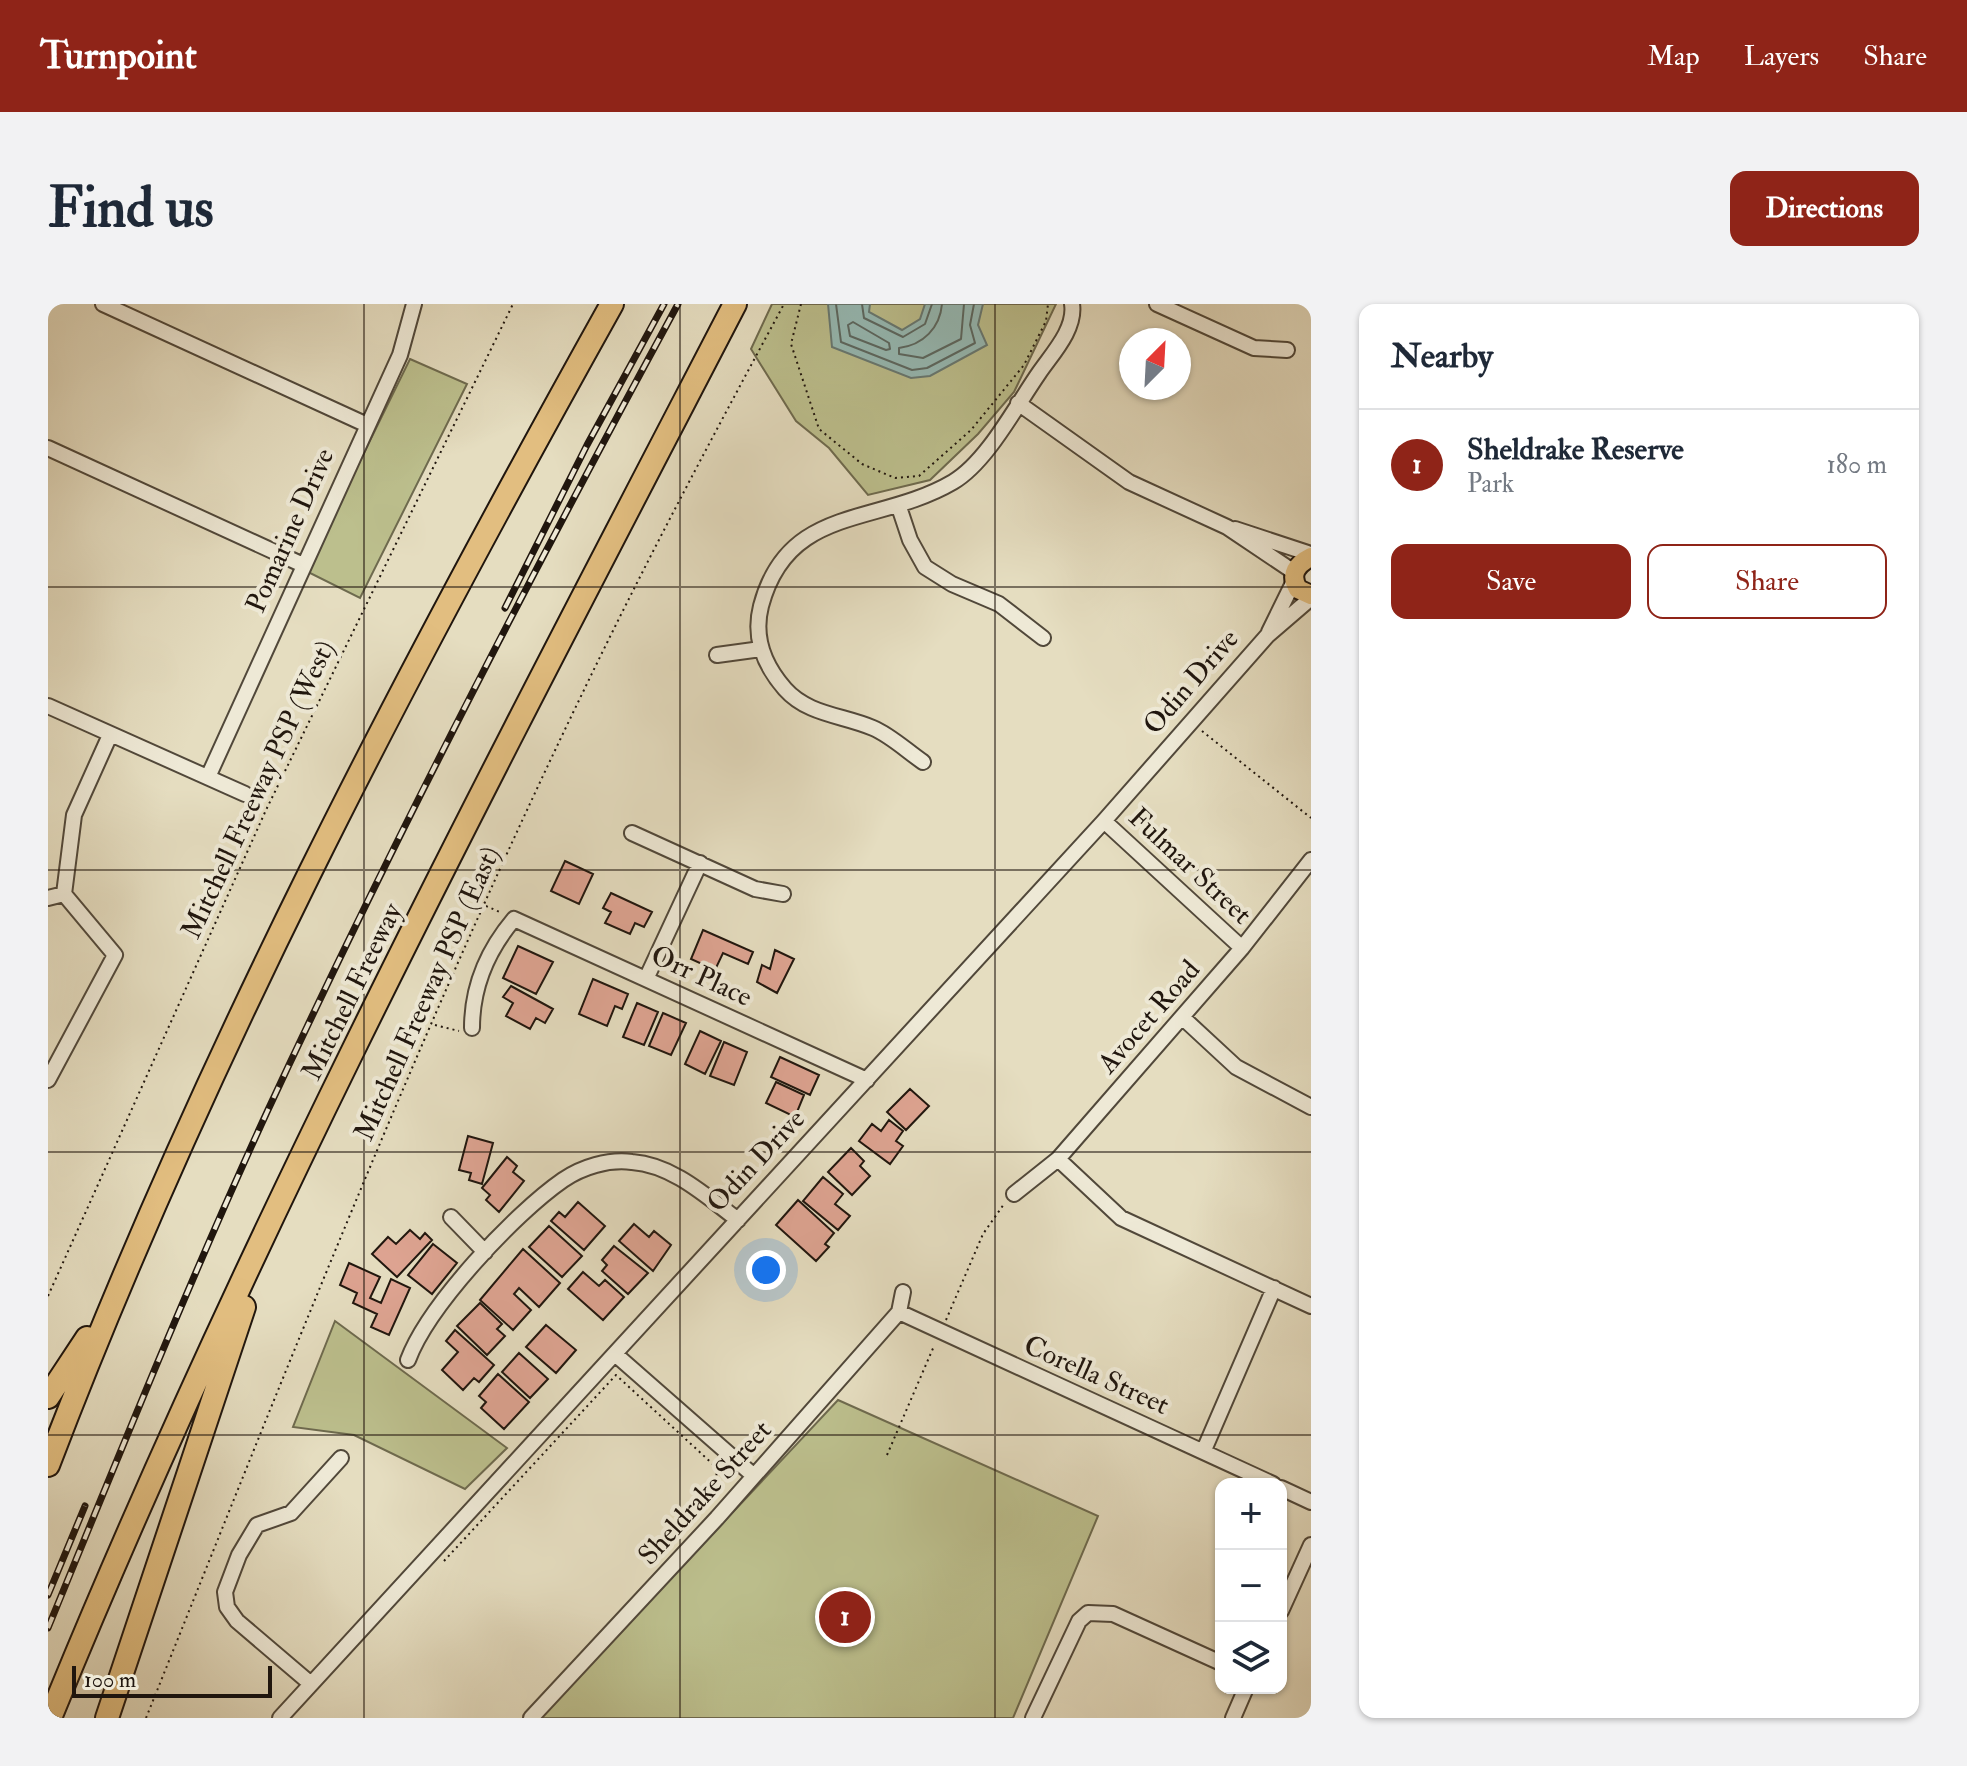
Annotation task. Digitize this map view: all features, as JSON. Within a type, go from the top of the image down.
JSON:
[{"type":"highway","points":[[48,1465],[114,1298],[208,1079],[305,878],[514,480],[612,304]]},
{"type":"highway","name":"Mitchell Freeway","points":[[50,1718],[171,1439],[272,1218],[418,924],[735,304]]},
{"type":"highway","points":[[107,1718],[193,1471],[272,1218]]},
{"type":"highway","points":[[48,1397],[114,1298]]},
{"type":"main road","name":"Odin Drive","points":[[1311,556],[1294,576],[1301,592],[1311,596]]},
{"type":"street","points":[[103,304],[365,424]]},
{"type":"street","name":"Pomarine Drive","points":[[208,777],[301,564],[400,355],[414,304]]},
{"type":"street","points":[[923,762],[873,728],[833,717],[806,705],[786,691],[761,649],[756,626],[765,588],[807,534],[839,519],[899,507],[955,481],[991,442],[1065,335],[1073,312],[1072,304]]},
{"type":"street","points":[[1157,304],[1254,348],[1287,350]]},
{"type":"street","points":[[1018,403],[1129,482],[1227,527],[1311,556]]},
{"type":"street","points":[[48,448],[301,564]]},
{"type":"street","points":[[899,507],[910,540],[925,567],[952,584],[999,604],[1043,638]]},
{"type":"street","points":[[1227,527],[1294,576]]},
{"type":"street","name":"Odin Drive","points":[[1267,636],[1294,576]]},
{"type":"street","name":"Odin Drive","points":[[280,1718],[1104,821],[1267,636],[1311,596]]},
{"type":"street","points":[[717,655],[761,649]]},
{"type":"street","points":[[48,706],[245,794]]},
{"type":"street","points":[[48,1080],[115,955],[64,894],[74,815],[110,735]]},
{"type":"street","name":"Fulmar Street","points":[[1104,821],[1242,948]]},
{"type":"street","points":[[632,833],[755,889],[783,894]]},
{"type":"street","name":"Avocet Road","points":[[1014,1194],[1058,1159],[1242,948],[1311,860]]},
{"type":"street","points":[[647,977],[700,863]]},
{"type":"street","points":[[48,898],[64,894]]},
{"type":"street","points":[[472,1026],[472,996],[497,939],[514,919]]},
{"type":"street","name":"Orr Place","points":[[514,919],[647,977],[867,1080]]},
{"type":"street","points":[[1182,1017],[1236,1067],[1311,1107]]},
{"type":"street","points":[[1058,1159],[1121,1218],[1311,1306]]},
{"type":"street","points":[[408,1360],[417,1337],[485,1252],[564,1179],[602,1163],[633,1162],[665,1170],[738,1220]]},
{"type":"street","points":[[451,1217],[485,1252]]},
{"type":"street","points":[[1204,1450],[1274,1288]]},
{"type":"street","points":[[899,1312],[903,1292]]},
{"type":"street","name":"Corella Street","points":[[899,1312],[1261,1478]]},
{"type":"street","name":"Sheldrake Street","points":[[531,1718],[717,1518],[899,1312]]},
{"type":"street","points":[[615,1354],[754,1476]]},
{"type":"street","points":[[311,1684],[237,1621],[227,1607],[225,1592],[239,1555],[257,1525],[291,1513],[341,1458]]},
{"type":"street","points":[[1287,1491],[1311,1502]]},
{"type":"street","points":[[1287,1598],[1311,1545]]},
{"type":"street","points":[[1033,1718],[1079,1621],[1088,1613],[1113,1614],[1215,1660]]},
{"type":"street","points":[[1233,1718],[1243,1694]]},
{"type":"path","name":"Mitchell Freeway PSP (West)","points":[[48,1296],[266,810],[513,304]]},
{"type":"path","name":"Mitchell Freeway PSP (East)","points":[[146,1718],[333,1253],[486,906],[589,679],[681,496],[784,304]]},
{"type":"path","points":[[801,304],[791,344],[819,429],[862,464],[895,478],[919,476],[971,430],[1024,365],[1046,321],[1048,304]]},
{"type":"path","points":[[1192,722],[1311,818]]},
{"type":"path","points":[[486,906],[514,919]]},
{"type":"path","points":[[433,1025],[455,1032],[472,1026]]},
{"type":"path","points":[[944,1324],[983,1234],[1014,1194]]},
{"type":"path","points":[[887,1455],[937,1340]]},
{"type":"path","points":[[437,1569],[616,1375],[717,1468],[715,1494],[705,1506],[717,1518]]},
{"type":"green space","points":[[772,304],[1056,304],[1014,392],[978,434],[930,480],[868,495],[829,448],[796,421],[751,349]]},
{"type":"green space","points":[[410,359],[467,384],[360,598],[306,571]]},
{"type":"green space","points":[[335,1321],[507,1448],[465,1489],[354,1435],[293,1427]]},
{"type":"green space","points":[[838,1400],[1098,1516],[1013,1718],[540,1718]]},
{"type":"water","points":[[828,304],[870,304],[869,312],[902,330],[920,319],[925,304],[983,304],[978,325],[987,345],[930,376],[911,378],[832,347]]},
{"type":"building","points":[[565,861],[593,874],[579,904],[551,891]]},
{"type":"building","points":[[611,893],[652,912],[644,927],[635,923],[630,934],[605,923],[611,912],[603,908]]},
{"type":"building","points":[[703,930],[753,952],[748,964],[723,953],[715,970],[691,959]]},
{"type":"building","points":[[518,946],[553,962],[536,994],[503,978]]},
{"type":"building","points":[[775,950],[794,959],[777,993],[757,982],[762,965],[770,969]]},
{"type":"building","points":[[593,979],[628,994],[622,1009],[615,1006],[607,1026],[579,1014]]},
{"type":"building","points":[[511,986],[553,1009],[545,1023],[536,1018],[530,1029],[506,1016],[513,1003],[503,997]]},
{"type":"building","points":[[637,1003],[658,1012],[644,1045],[623,1037]]},
{"type":"building","points":[[663,1013],[686,1023],[671,1055],[649,1046]]},
{"type":"building","points":[[700,1031],[721,1041],[705,1074],[685,1064]]},
{"type":"building","points":[[724,1042],[747,1052],[734,1085],[710,1076]]},
{"type":"building","points":[[780,1057],[819,1075],[810,1095],[771,1077]]},
{"type":"building","points":[[776,1082],[804,1095],[795,1117],[766,1103]]},
{"type":"building","points":[[910,1089],[929,1106],[906,1130],[887,1112]]},
{"type":"building","points":[[889,1120],[903,1131],[896,1141],[903,1146],[890,1164],[859,1141],[872,1124],[881,1131]]},
{"type":"building","points":[[468,1136],[493,1143],[482,1184],[469,1180],[471,1173],[459,1170]]},
{"type":"building","points":[[851,1148],[864,1161],[860,1166],[870,1176],[852,1195],[828,1172]]},
{"type":"building","points":[[507,1157],[517,1166],[513,1172],[524,1181],[499,1212],[486,1200],[490,1195],[482,1188]]},
{"type":"building","points":[[823,1177],[843,1194],[835,1204],[850,1216],[838,1230],[803,1201]]},
{"type":"building","points":[[798,1200],[834,1233],[825,1244],[829,1247],[816,1261],[776,1225]]},
{"type":"building","points":[[578,1202],[605,1226],[584,1250],[551,1221],[559,1212],[565,1217]]},
{"type":"building","points":[[634,1224],[649,1237],[654,1231],[671,1245],[653,1271],[619,1241]]},
{"type":"building","points":[[549,1226],[582,1256],[562,1277],[529,1247]]},
{"type":"building","points":[[410,1230],[420,1239],[425,1233],[432,1240],[397,1277],[372,1254],[388,1237],[396,1244]]},
{"type":"building","points":[[433,1244],[457,1263],[432,1294],[408,1275]]},
{"type":"building","points":[[614,1246],[648,1273],[628,1294],[602,1271],[607,1265],[602,1260]]},
{"type":"building","points":[[523,1249],[560,1283],[539,1307],[519,1288],[514,1294],[531,1310],[513,1330],[480,1300]]},
{"type":"building","points":[[349,1263],[380,1277],[370,1298],[381,1303],[391,1279],[410,1288],[389,1335],[371,1327],[377,1314],[353,1303],[357,1293],[340,1285]]},
{"type":"building","points":[[583,1272],[599,1286],[605,1280],[624,1297],[603,1320],[568,1289]]},
{"type":"building","points":[[480,1303],[502,1324],[497,1329],[505,1336],[487,1355],[457,1326]]},
{"type":"building","points":[[546,1325],[576,1350],[556,1373],[526,1347]]},
{"type":"building","points":[[455,1330],[494,1365],[479,1382],[474,1378],[463,1390],[442,1370],[458,1352],[446,1341]]},
{"type":"building","points":[[519,1353],[548,1379],[530,1398],[502,1372]]},
{"type":"building","points":[[498,1374],[529,1402],[504,1429],[481,1408],[486,1402],[479,1396]]},
{"type":"railway","points":[[505,608],[587,445],[664,304]]},
{"type":"railway","points":[[48,1628],[210,1240],[315,1009],[466,705],[678,304]]},
{"type":"railway","points":[[48,1595],[85,1506]]},
{"type":"place","name":"Sheldrake Reserve","points":[[845,1617]]}]
